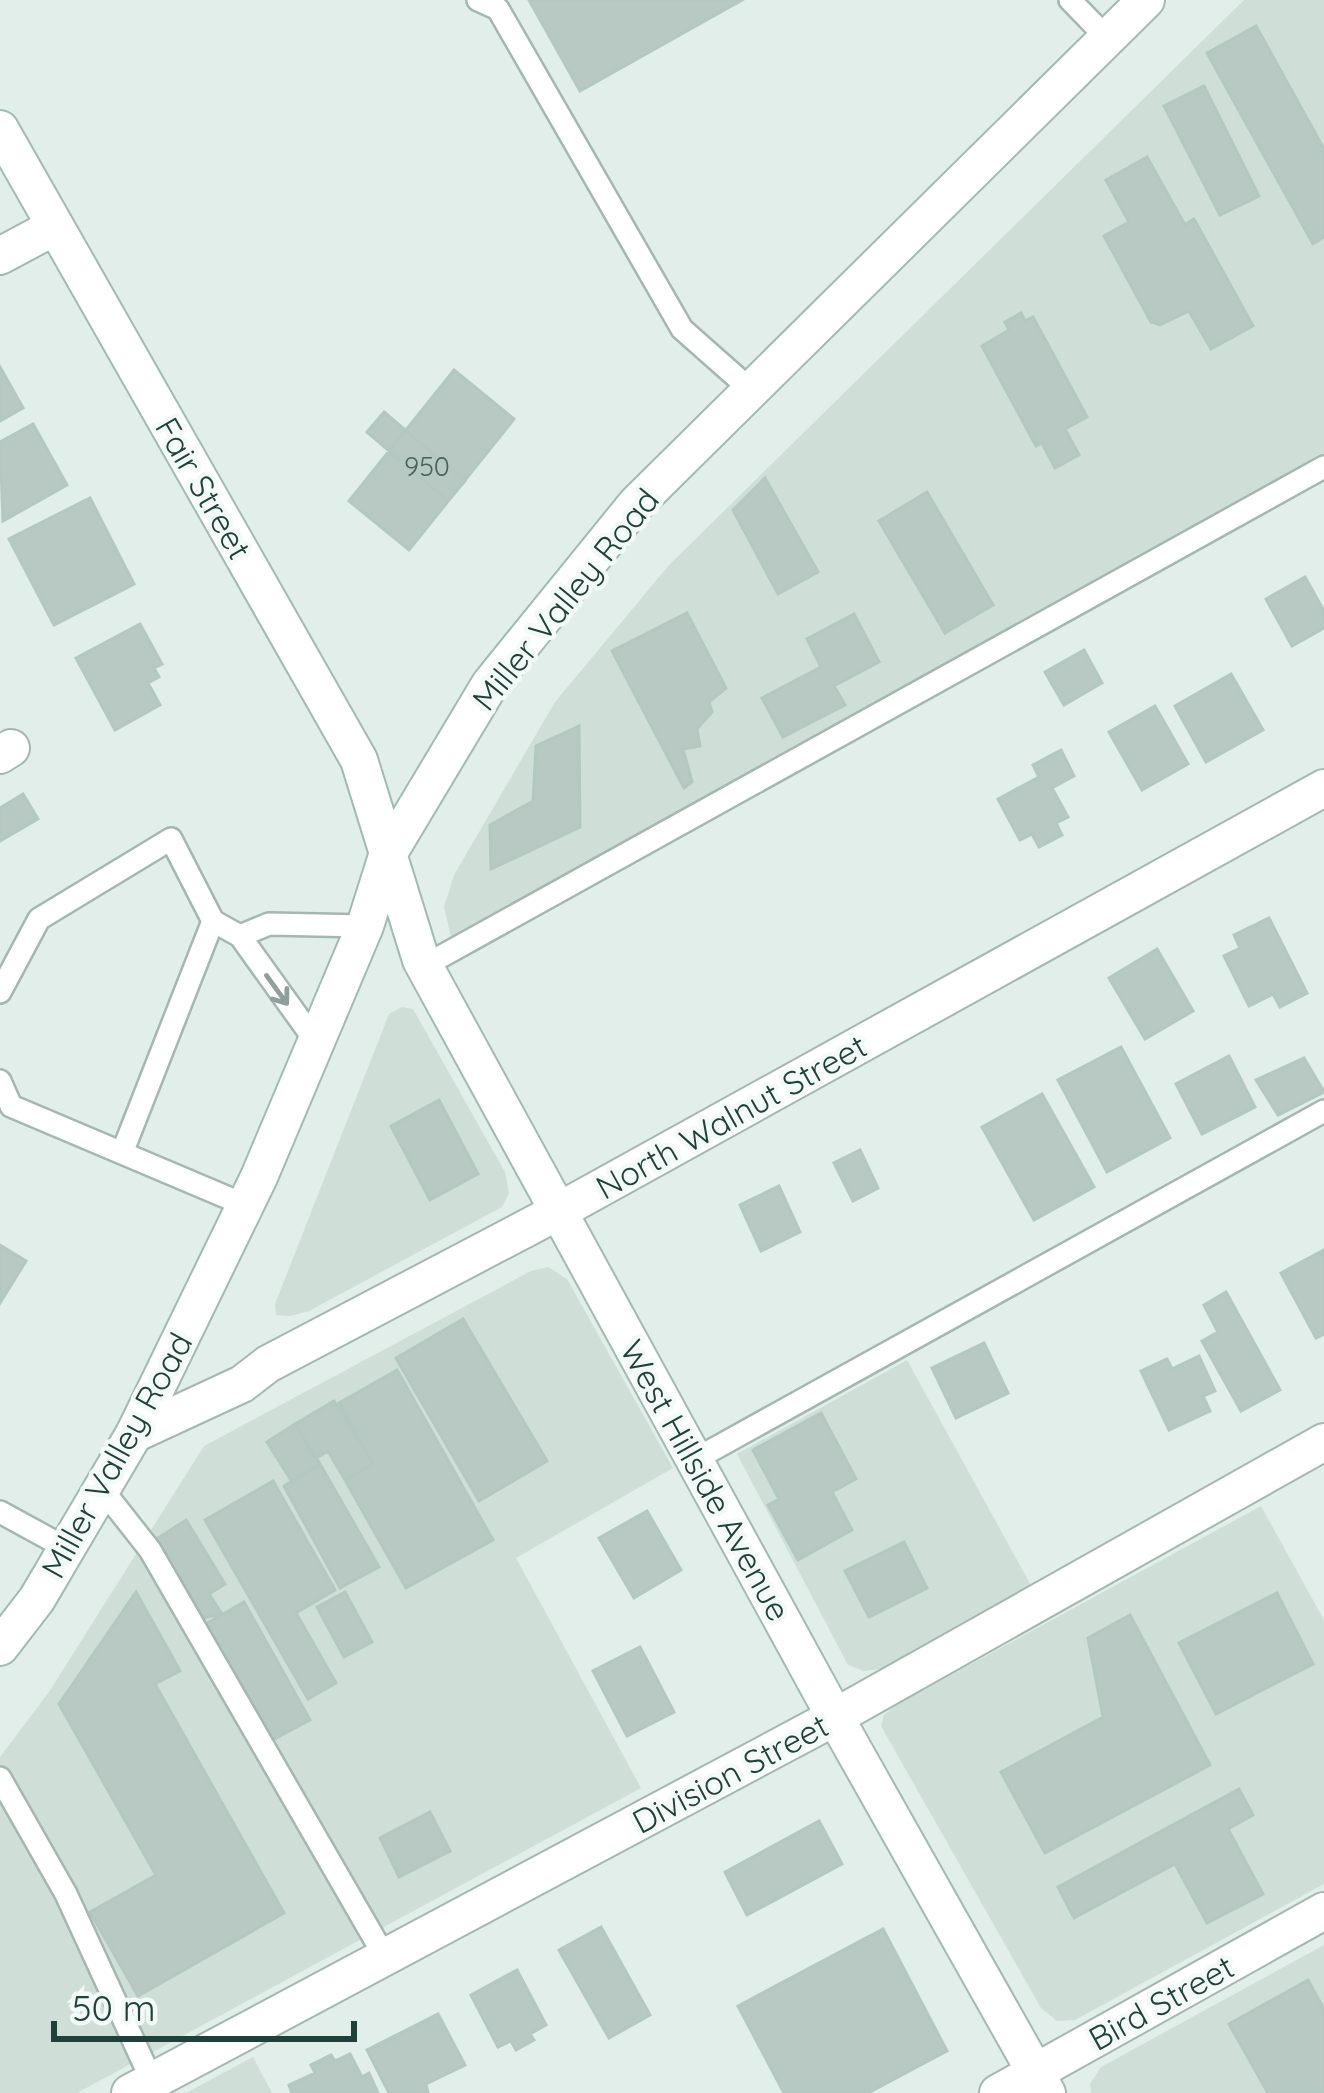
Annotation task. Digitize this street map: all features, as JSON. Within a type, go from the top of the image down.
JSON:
[{"type":"street","name":"Miller Valley Road","points":[[0,1647],[37,1599],[134,1434],[316,1042],[365,926],[387,856],[490,684],[636,504],[1146,0]]},
{"type":"street","name":"Fair Street","points":[[0,129],[359,760],[387,856]]},
{"type":"street","points":[[0,256],[54,227]]},
{"type":"street","name":"North Walnut Street","points":[[134,1434],[242,1384],[268,1364],[559,1211],[1324,788]]},
{"type":"street","name":"West Hillside Avenue","points":[[387,856],[424,966],[835,1717],[1042,2083]]},
{"type":"street","name":"Division Street","points":[[141,2087],[835,1717],[1324,1442]]},
{"type":"street","name":"Bird Street","points":[[998,2093],[1042,2083],[1324,1912]]},
{"type":"lane","points":[[478,0],[498,9],[682,329],[751,390]]},
{"type":"lane","points":[[1070,0],[1107,38]]},
{"type":"lane","points":[[424,966],[1324,467]]},
{"type":"lane","points":[[0,992],[39,919],[171,839],[213,921],[240,936],[316,1042]]},
{"type":"lane","points":[[122,1153],[213,921]]},
{"type":"lane","points":[[240,936],[269,924],[365,926]]},
{"type":"lane","points":[[0,1081],[10,1106],[244,1205]]},
{"type":"lane","points":[[694,1460],[1324,1111]]},
{"type":"lane","points":[[102,1489],[150,1550],[385,1957]]},
{"type":"lane","points":[[0,1512],[67,1548]]},
{"type":"lane","points":[[0,1778],[66,1894],[141,2087]]},
{"type":"shaded area","points":[[1244,0],[1324,0],[1324,477],[455,954],[444,907],[454,875],[555,702],[669,565]]},
{"type":"shaded area","points":[[402,1007],[413,1009],[505,1172],[509,1193],[502,1207],[309,1311],[276,1315],[275,1304],[389,1014]]},
{"type":"shaded area","points":[[548,1267],[567,1279],[673,1468],[516,1558],[641,1788],[77,2093],[0,2093],[0,1757],[49,1692],[204,1446],[531,1271]]},
{"type":"shaded area","points":[[907,1360],[1033,1589],[887,1668],[864,1671],[848,1665],[737,1454]]},
{"type":"shaded area","points":[[1261,1506],[1324,1620],[1324,1884],[1075,2020],[1057,2021],[1041,2008],[881,1726],[884,1715]]},
{"type":"shaded area","points":[[1324,1945],[1324,2093],[1091,2093],[1090,2084],[1101,2067]]},
{"type":"shaded area","points":[[253,2057],[272,2093],[186,2093]]},
{"type":"building","points":[[529,0],[742,0],[580,91]]},
{"type":"building","points":[[1256,26],[1324,149],[1324,237],[1313,244],[1207,53]]},
{"type":"building","points":[[1204,86],[1259,196],[1220,215],[1164,106]]},
{"type":"building","points":[[1147,157],[1185,225],[1194,219],[1253,326],[1211,349],[1189,311],[1160,325],[1151,322],[1104,236],[1129,222],[1106,180]]},
{"type":"building","points":[[1021,313],[1025,321],[1033,317],[1087,417],[1065,429],[1079,455],[1055,468],[1042,443],[1036,446],[982,346],[1009,330],[1005,322]]},
{"type":"building","points":[[0,367],[23,408],[0,421]]},
{"type":"building","points":[[454,370],[514,419],[409,550],[349,501]]},
{"type":"building","points":[[384,412],[465,481],[448,501],[367,432]]},
{"type":"building","points":[[33,424],[67,485],[3,521],[0,442]]},
{"type":"building","points":[[765,478],[818,572],[778,594],[733,510]]},
{"type":"building","points":[[927,492],[993,605],[945,633],[879,521]]},
{"type":"building","points":[[90,498],[134,584],[54,625],[9,539]]},
{"type":"building","points":[[1305,577],[1324,611],[1324,628],[1292,646],[1266,599]]},
{"type":"building","points":[[687,613],[726,688],[709,702],[712,712],[697,729],[700,746],[683,749],[692,782],[684,788],[612,651]]},
{"type":"building","points":[[854,614],[879,662],[834,686],[845,705],[783,737],[762,698],[821,667],[807,639]]},
{"type":"building","points":[[140,624],[162,664],[154,668],[159,677],[148,683],[160,705],[115,730],[76,658]]},
{"type":"building","points":[[1084,650],[1102,683],[1064,705],[1045,672]]},
{"type":"building","points":[[1231,674],[1263,730],[1206,762],[1175,706]]},
{"type":"building","points":[[1155,706],[1188,764],[1142,790],[1109,732]]},
{"type":"building","points":[[579,726],[580,827],[491,869],[490,825],[533,801],[536,746]]},
{"type":"building","points":[[1061,750],[1074,776],[1052,788],[1068,817],[1056,823],[1062,835],[1039,847],[1032,834],[1020,840],[998,799],[1039,777],[1033,765]]},
{"type":"building","points":[[23,794],[38,819],[0,841],[0,808]]},
{"type":"building","points":[[1269,918],[1307,993],[1280,1007],[1273,994],[1249,1006],[1224,956],[1240,948],[1234,935]]},
{"type":"building","points":[[1157,949],[1193,1011],[1145,1039],[1109,978]]},
{"type":"building","points":[[1121,1047],[1170,1138],[1107,1172],[1058,1080]]},
{"type":"building","points":[[1229,1056],[1255,1107],[1202,1134],[1176,1084]]},
{"type":"building","points":[[1304,1058],[1324,1092],[1278,1115],[1256,1080]]},
{"type":"building","points":[[1042,1094],[1094,1187],[1034,1220],[982,1127]]},
{"type":"building","points":[[439,1100],[478,1174],[430,1200],[391,1126]]},
{"type":"building","points":[[860,1150],[878,1188],[853,1201],[834,1163]]},
{"type":"building","points":[[779,1186],[800,1232],[761,1251],[740,1205]]},
{"type":"building","points":[[0,1245],[26,1261],[0,1303]]},
{"type":"building","points":[[1324,1250],[1324,1334],[1316,1338],[1281,1273]]},
{"type":"building","points":[[1226,1292],[1280,1390],[1241,1411],[1202,1341],[1218,1332],[1204,1305]]},
{"type":"building","points":[[463,1319],[547,1461],[479,1501],[396,1358]]},
{"type":"building","points":[[984,1343],[1008,1393],[956,1418],[932,1368]]},
{"type":"building","points":[[1199,1356],[1215,1391],[1203,1396],[1210,1411],[1169,1430],[1141,1371],[1167,1359],[1172,1369]]},
{"type":"building","points":[[397,1370],[493,1540],[406,1588],[345,1480],[373,1464],[339,1403]]},
{"type":"building","points":[[334,1401],[373,1464],[345,1480],[328,1451],[315,1459],[295,1424]]},
{"type":"building","points":[[821,1413],[856,1479],[832,1492],[852,1530],[798,1560],[768,1505],[779,1499],[753,1450]]},
{"type":"building","points":[[295,1424],[320,1464],[292,1482],[267,1442]]},
{"type":"building","points":[[320,1464],[379,1567],[340,1588],[284,1486]]},
{"type":"building","points":[[273,1481],[335,1590],[296,1613],[336,1683],[308,1699],[205,1520]]},
{"type":"building","points":[[647,1511],[681,1570],[634,1598],[599,1538]]},
{"type":"building","points":[[186,1520],[225,1584],[209,1594],[222,1614],[203,1618],[155,1540]]},
{"type":"building","points":[[904,1542],[927,1588],[869,1617],[845,1571]]},
{"type":"building","points":[[136,1592],[180,1671],[155,1684],[284,1913],[138,1996],[90,1912],[156,1875],[59,1704]]},
{"type":"building","points":[[345,1592],[372,1642],[344,1657],[317,1607]]},
{"type":"building","points":[[1277,1593],[1313,1664],[1216,1714],[1179,1643]]},
{"type":"building","points":[[244,1602],[310,1720],[267,1743],[202,1626]]},
{"type":"building","points":[[1130,1615],[1210,1765],[1045,1853],[1001,1772],[1103,1717],[1088,1638]]},
{"type":"building","points":[[640,1647],[674,1712],[627,1736],[593,1671]]},
{"type":"building","points":[[1239,1789],[1253,1815],[1228,1829],[1263,1894],[1207,1923],[1175,1864],[1074,1918],[1058,1887]]},
{"type":"building","points":[[430,1812],[450,1851],[399,1877],[380,1838]]},
{"type":"building","points":[[819,1821],[842,1864],[747,1915],[725,1872]]},
{"type":"building","points":[[601,1927],[650,2015],[609,2038],[559,1950]]},
{"type":"building","points":[[883,1929],[947,2051],[868,2093],[784,2093],[738,2006]]},
{"type":"building","points":[[517,1970],[546,2025],[530,2034],[534,2040],[516,2050],[511,2041],[498,2047],[471,1995]]},
{"type":"building","points":[[1308,1980],[1324,2009],[1324,2093],[1268,2093],[1229,2024]]},
{"type":"building","points":[[438,2014],[465,2065],[426,2084],[428,2093],[389,2093],[367,2050]]},
{"type":"building","points":[[350,2054],[362,2077],[369,2073],[378,2093],[292,2093],[289,2085],[315,2073],[311,2065],[331,2055],[335,2061]]}]
